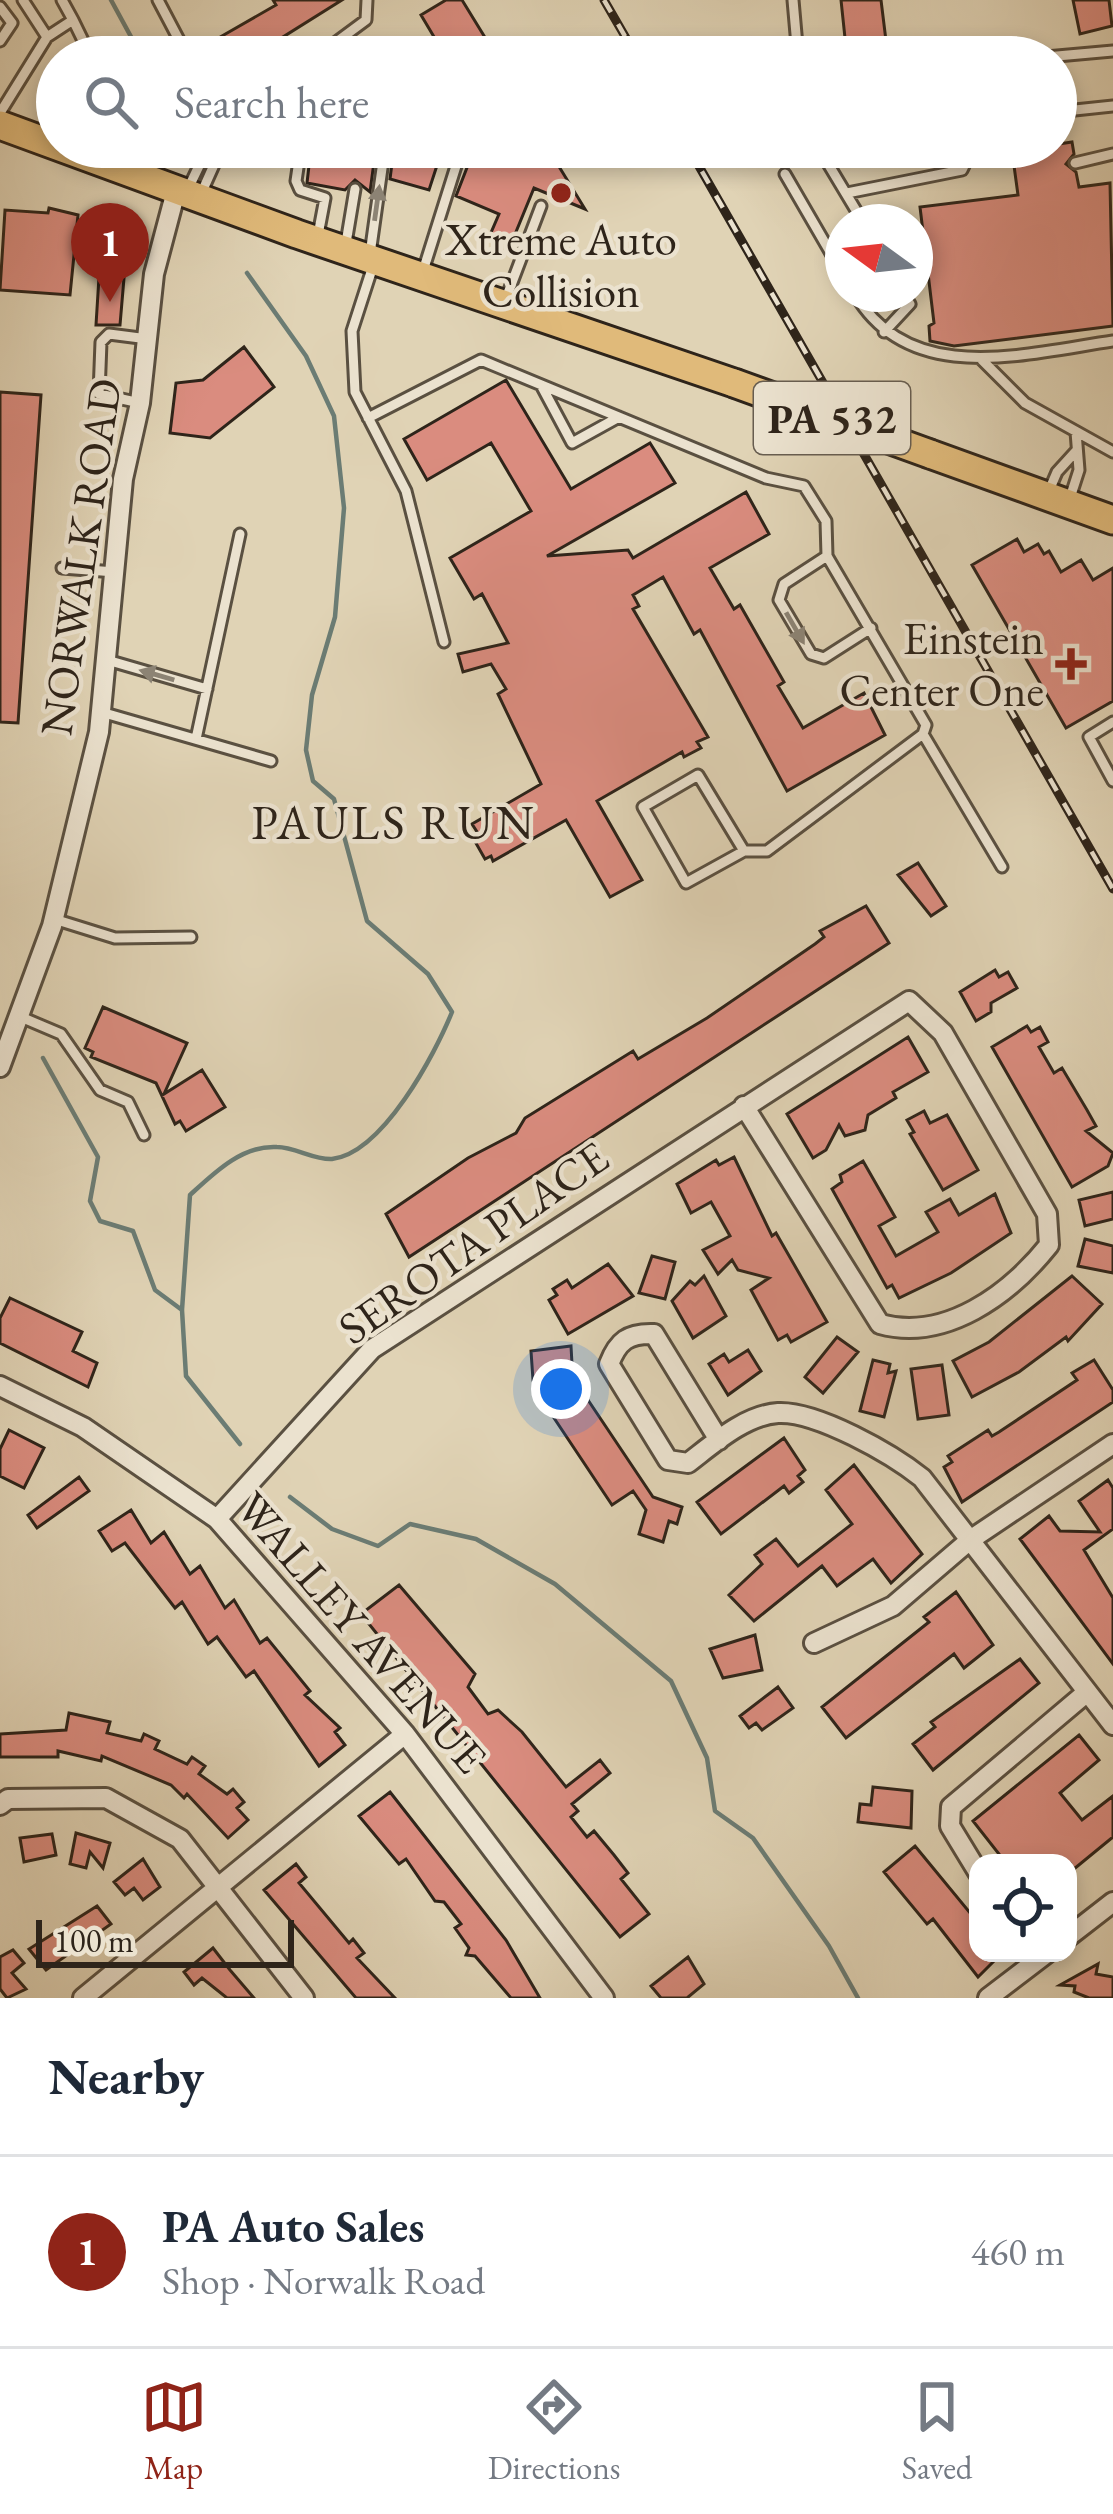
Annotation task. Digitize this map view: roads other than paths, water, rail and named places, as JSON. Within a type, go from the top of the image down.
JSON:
[{"type":"main road","name":"PA 532","points":[[0,125],[36,138]]},
{"type":"main road","name":"PA 532","points":[[115,168],[1059,497],[1113,520]]},
{"type":"street","name":"NORWALK ROAD","points":[[0,1065],[54,919],[101,712],[123,479],[140,404],[154,274],[187,195]]},
{"type":"street","name":"SEROTA PLACE","points":[[217,1519],[372,1349],[744,1106],[909,1001],[930,1016],[955,1053],[1046,1214],[1049,1246],[1030,1270],[952,1323],[904,1331],[880,1324],[744,1106]]},
{"type":"street","points":[[718,1440],[654,1334],[635,1333],[616,1344],[609,1364],[668,1460],[688,1462],[757,1418],[782,1412],[870,1444],[922,1478],[1113,1725]]},
{"type":"street","name":"WALLEY AVENUE","points":[[0,1386],[83,1427],[217,1519],[405,1734],[604,1998]]},
{"type":"street","points":[[814,1643],[893,1606],[970,1540],[1113,1444]]},
{"type":"street","points":[[969,1857],[950,1826],[951,1807],[1086,1693]]},
{"type":"street","points":[[83,1998],[405,1734]]},
{"type":"street","points":[[0,1804],[8,1799],[106,1798],[180,1839],[304,1998]]},
{"type":"street","points":[[1077,1930],[1113,1903]]},
{"type":"street","points":[[988,1998],[1034,1962]]},
{"type":"lane","points":[[62,0],[81,36]]},
{"type":"lane","points":[[158,0],[177,36]]},
{"type":"lane","points":[[344,36],[366,20],[367,0]]},
{"type":"lane","points":[[793,0],[796,36]]},
{"type":"lane","points":[[0,41],[12,23],[3,10],[27,5],[46,36]]},
{"type":"lane","points":[[50,36],[73,20]]},
{"type":"lane","points":[[1077,54],[1113,51]]},
{"type":"lane","points":[[0,113],[36,56]]},
{"type":"lane","points":[[1077,110],[1113,106]]},
{"type":"lane","points":[[1077,163],[1113,154]]},
{"type":"lane","points":[[187,195],[199,168]]},
{"type":"lane","points":[[187,195],[207,168]]},
{"type":"lane","points":[[298,168],[300,190],[326,193],[316,241]]},
{"type":"lane","points":[[381,168],[352,331],[355,392],[406,491],[444,642]]},
{"type":"lane","points":[[422,277],[456,168]]},
{"type":"lane","points":[[831,168],[853,204]]},
{"type":"lane","points":[[847,193],[963,168]]},
{"type":"lane","points":[[784,174],[825,243]]},
{"type":"lane","points":[[355,189],[363,257]]},
{"type":"lane","points":[[503,306],[541,206]]},
{"type":"lane","points":[[866,312],[904,346],[982,360],[1113,341]]},
{"type":"lane","points":[[884,332],[903,312]]},
{"type":"lane","points":[[140,404],[99,394],[101,342],[109,334],[148,339]]},
{"type":"lane","points":[[368,418],[481,360],[766,478],[804,486],[826,521],[826,556],[922,711],[926,725],[922,734],[767,851],[744,851],[686,883],[643,807],[698,775],[744,851]]},
{"type":"lane","points":[[982,360],[1025,403],[1113,452]]},
{"type":"lane","points":[[541,385],[572,443],[619,417]]},
{"type":"lane","points":[[1059,497],[1079,470],[1076,432]]},
{"type":"lane","points":[[1059,497],[1058,472],[1077,450]]},
{"type":"lane","points":[[196,740],[240,534]]},
{"type":"lane","points":[[826,556],[784,584],[779,600],[811,654],[824,658],[871,628]]},
{"type":"lane","points":[[62,568],[115,572]]},
{"type":"lane","points":[[106,660],[207,689]]},
{"type":"lane","points":[[101,712],[271,761]]},
{"type":"lane","points":[[1113,722],[1089,736],[1113,781]]},
{"type":"lane","points":[[922,734],[1002,866]]},
{"type":"lane","points":[[54,919],[115,938],[191,937]]},
{"type":"lane","points":[[21,1017],[61,1034],[100,1090],[128,1102],[145,1136]]},
{"type":"waterway","points":[[111,0],[131,36]]},
{"type":"waterway","points":[[240,1444],[186,1376],[182,1310],[190,1195],[229,1162],[252,1151],[284,1148],[332,1159],[351,1153],[405,1099],[452,1012],[428,974],[367,921],[334,799],[313,781],[306,750],[312,695],[335,617],[344,508],[334,416],[306,356],[247,273]]},
{"type":"waterway","points":[[43,1058],[98,1157],[90,1201],[100,1221],[133,1231],[155,1290],[182,1310]]},
{"type":"waterway","points":[[290,1497],[332,1529],[378,1546],[410,1524],[476,1539],[555,1584],[671,1681],[707,1758],[715,1811],[753,1838],[829,1946],[858,1998]]},
{"type":"railway","points":[[604,0],[625,36]]},
{"type":"railway","points":[[700,168],[1113,889]]},
{"type":"place","name":"Xtreme Auto Collision","points":[[561,193]]},
{"type":"place","name":"PA Auto Sales","points":[[110,302]]},
{"type":"place","name":"Einstein Center One","points":[[1071,664]]},
{"type":"district","name":"PAULS RUN","points":[[394,822]]}]
